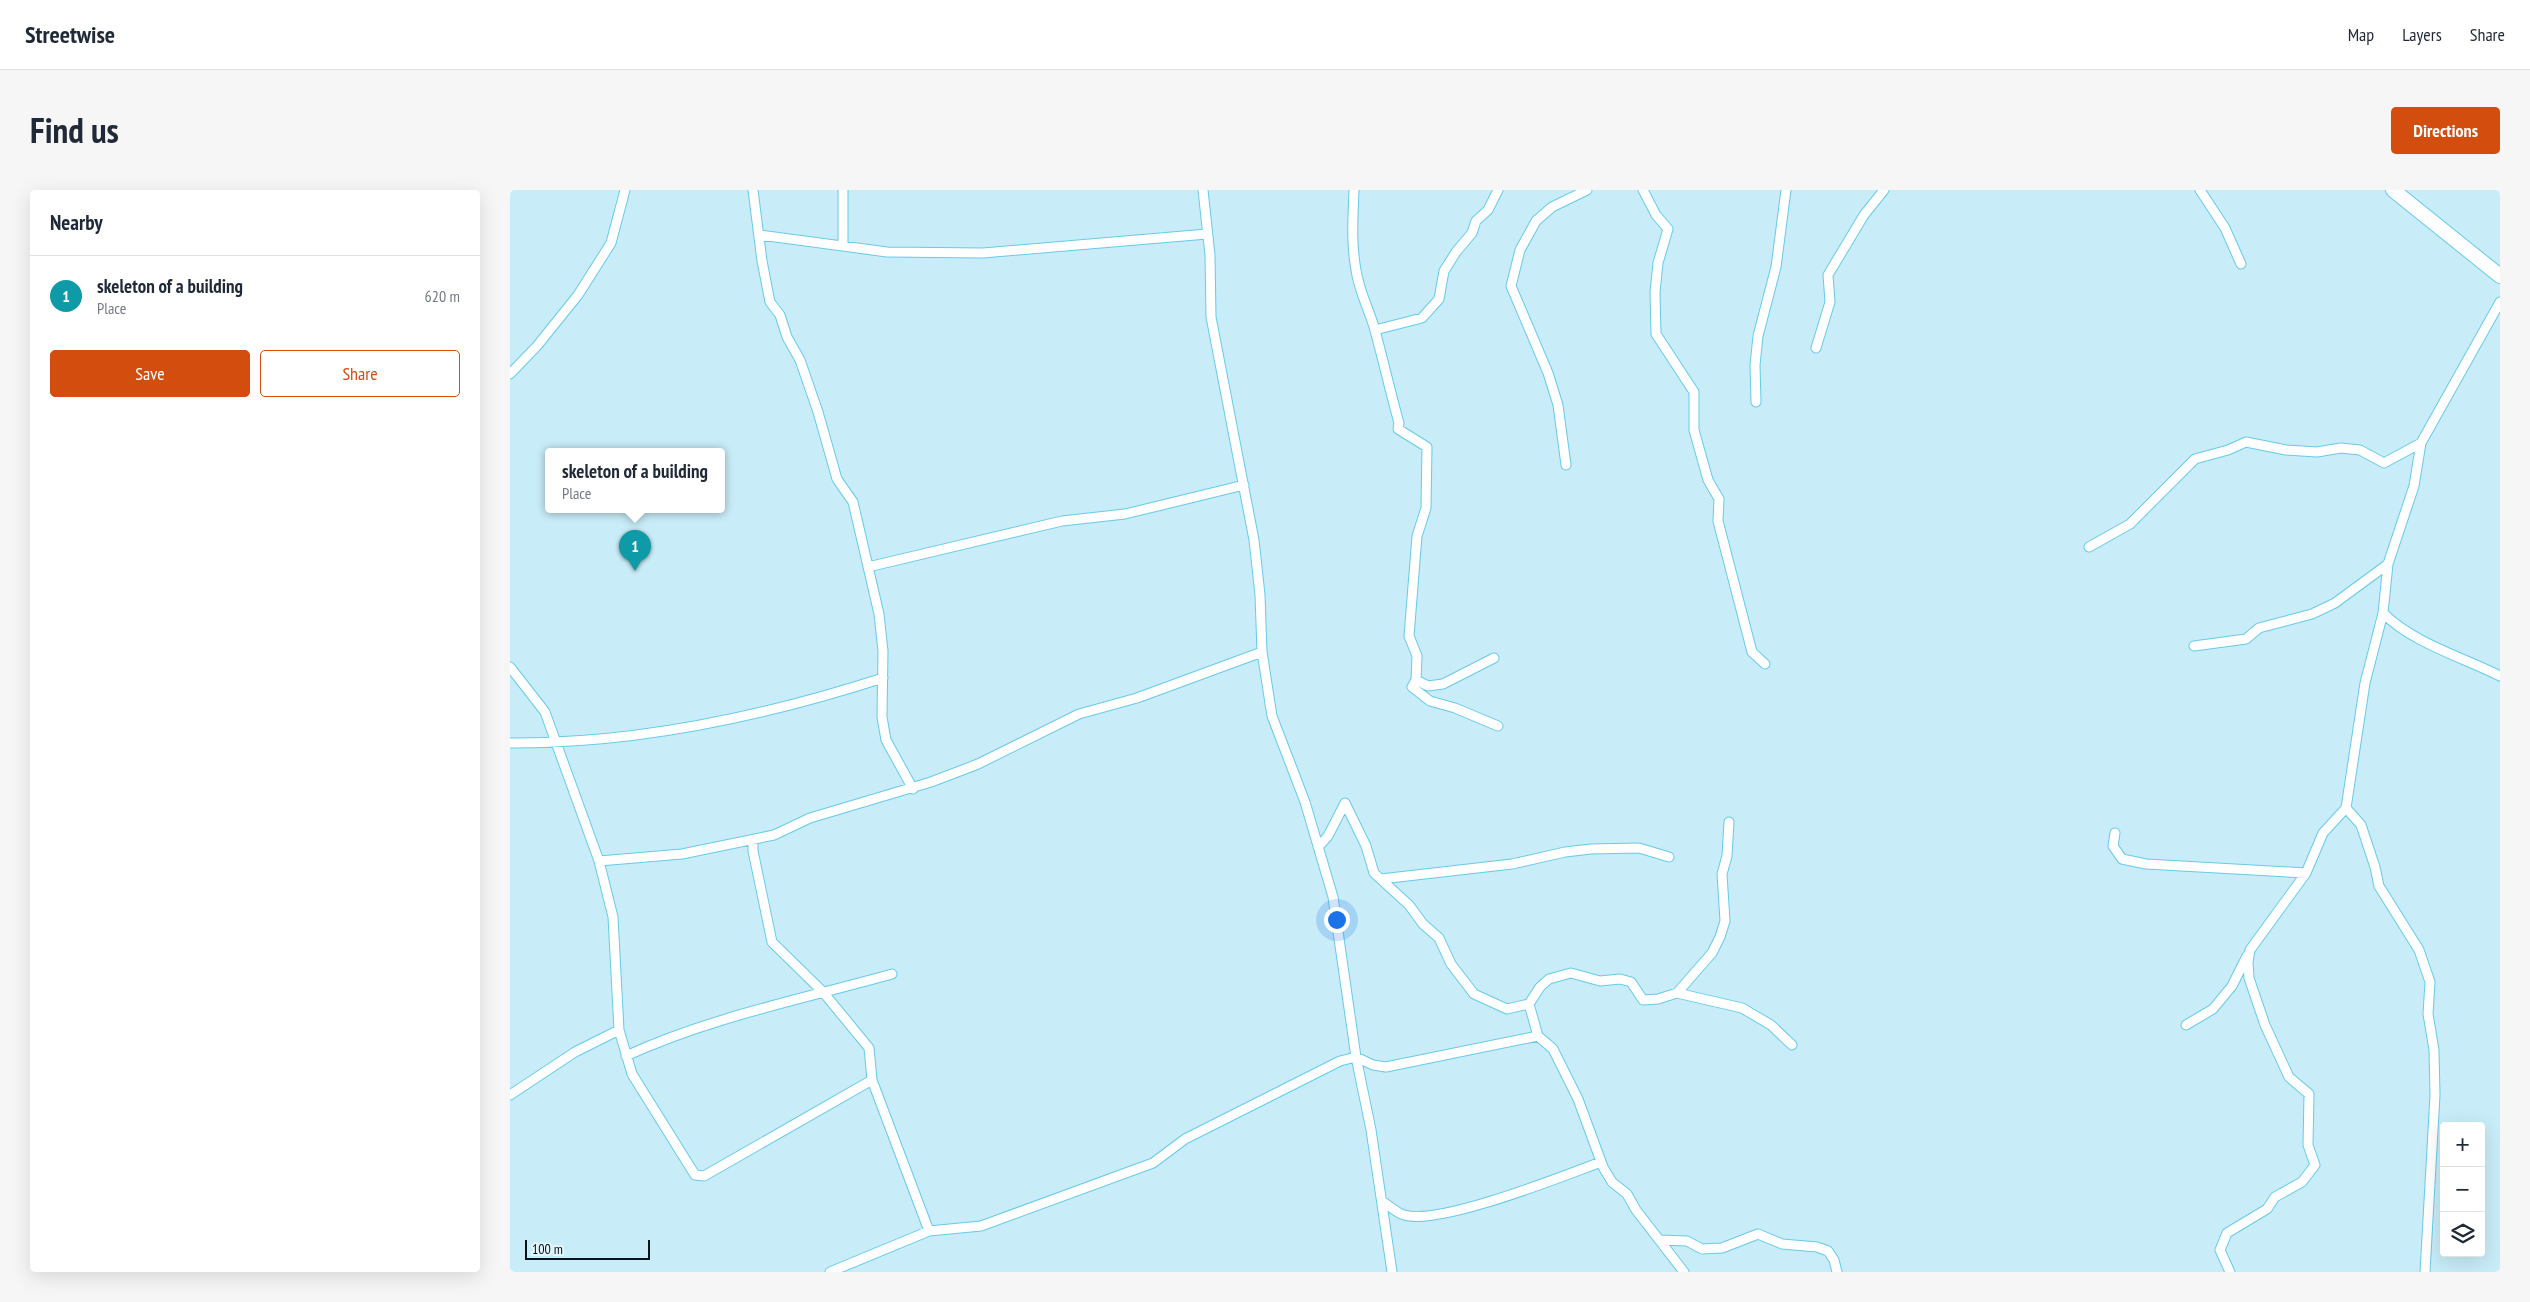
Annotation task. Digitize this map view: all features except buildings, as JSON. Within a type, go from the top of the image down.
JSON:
[{"type":"main road","points":[[2393,190],[2500,276]]},
{"type":"street","points":[[510,374],[537,346],[578,294],[611,243],[625,190]]},
{"type":"street","points":[[754,190],[762,261],[770,302],[780,315],[786,337],[800,360],[837,479],[853,502],[879,614],[883,651],[882,717],[886,740],[913,789]]},
{"type":"street","points":[[843,190],[843,245]]},
{"type":"street","points":[[1204,190],[1211,317],[1244,485],[1257,568],[1262,652],[1272,716],[1305,802],[1333,897],[1356,1057],[1371,1130],[1392,1272]]},
{"type":"street","points":[[1354,190],[1352,240],[1356,270],[1362,300],[1368,307],[1375,330],[1399,423],[1398,429],[1427,447],[1426,508],[1417,536],[1409,636],[1417,656],[1416,680],[1412,686],[1430,700],[1498,726]]},
{"type":"street","points":[[1375,330],[1422,318],[1439,299],[1444,271],[1456,252],[1472,233],[1476,221],[1488,210],[1498,190]]},
{"type":"street","points":[[1566,465],[1558,405],[1548,373],[1511,286],[1520,250],[1536,222],[1552,207],[1587,190]]},
{"type":"street","points":[[1643,190],[1656,215],[1668,229],[1658,263],[1656,334],[1694,392],[1694,430],[1698,448],[1708,480],[1719,499],[1718,521],[1752,652],[1765,664]]},
{"type":"street","points":[[1756,402],[1755,365],[1758,336],[1776,267],[1786,190]]},
{"type":"street","points":[[1816,348],[1830,302],[1828,275],[1864,215],[1884,190]]},
{"type":"street","points":[[2200,190],[2225,228],[2241,264]]},
{"type":"street","points":[[760,235],[887,252],[982,254],[1207,234]]},
{"type":"street","points":[[2186,1024],[2213,1009],[2232,986],[2250,950],[2306,872],[2323,833],[2346,808],[2365,683],[2383,613],[2388,564],[2414,486],[2421,443],[2500,302]]},
{"type":"street","points":[[2089,547],[2130,524],[2195,459],[2228,450],[2246,442],[2294,451],[2317,452],[2341,448],[2360,450],[2384,463],[2421,443]]},
{"type":"street","points":[[868,567],[1062,521],[1125,514],[1244,485]]},
{"type":"street","points":[[2194,646],[2246,639],[2259,628],[2312,614],[2335,603],[2388,564]]},
{"type":"street","points":[[2383,613],[2394,624],[2500,676]]},
{"type":"street","points":[[599,861],[682,854],[774,835],[810,818],[913,789],[978,764],[1079,714],[1137,698],[1262,652]]},
{"type":"street","points":[[1416,680],[1428,686],[1443,684],[1494,658]]},
{"type":"street","points":[[510,667],[545,712],[599,861],[613,917],[619,1030],[632,1074],[693,1172],[700,1177],[872,1080]]},
{"type":"street","points":[[510,743],[556,743],[640,736],[697,726],[844,691],[883,678]]},
{"type":"street","points":[[1318,847],[1328,836],[1346,803],[1366,846],[1374,873],[1439,938],[1451,964],[1474,994],[1507,1009],[1529,1004],[1540,987],[1549,980],[1571,973],[1600,981],[1620,978],[1631,982],[1643,1000],[1658,999],[1677,993],[1742,1008],[1771,1025],[1792,1045]]},
{"type":"street","points":[[2346,808],[2361,825],[2375,867],[2378,886],[2419,950],[2430,982],[2428,1014],[2434,1050],[2435,1095],[2425,1272]]},
{"type":"street","points":[[1677,993],[1712,953],[1725,921],[1722,874],[1728,856],[1729,822]]},
{"type":"street","points":[[2115,833],[2113,846],[2122,859],[2146,864],[2306,872]]},
{"type":"street","points":[[753,840],[753,851],[772,942],[824,992],[869,1048],[872,1080],[928,1231]]},
{"type":"street","points":[[1381,879],[1512,864],[1565,852],[1590,849],[1639,848],[1669,857]]},
{"type":"street","points":[[2230,1272],[2220,1250],[2227,1233],[2267,1209],[2275,1197],[2302,1182],[2315,1165],[2308,1145],[2308,1094],[2290,1077],[2265,1025],[2249,978],[2248,962],[2250,950]]},
{"type":"street","points":[[626,1056],[655,1042],[725,1018],[892,974]]},
{"type":"street","points":[[1529,1004],[1538,1036],[1553,1049],[1578,1099],[1601,1162],[1612,1182],[1627,1194],[1636,1210],[1684,1272]]},
{"type":"street","points":[[510,1095],[575,1052],[619,1030]]},
{"type":"street","points":[[830,1272],[928,1231],[981,1226],[1153,1163],[1185,1139],[1340,1062],[1356,1057],[1373,1066],[1386,1067],[1538,1036]]},
{"type":"street","points":[[1382,1201],[1405,1215],[1441,1214],[1500,1197],[1601,1162]]},
{"type":"street","points":[[1659,1240],[1687,1241],[1702,1249],[1722,1248],[1758,1234],[1782,1244],[1818,1247],[1828,1251],[1834,1260],[1837,1272]]},
{"type":"place","name":"skeleton of a building","points":[[635,571]]}]
